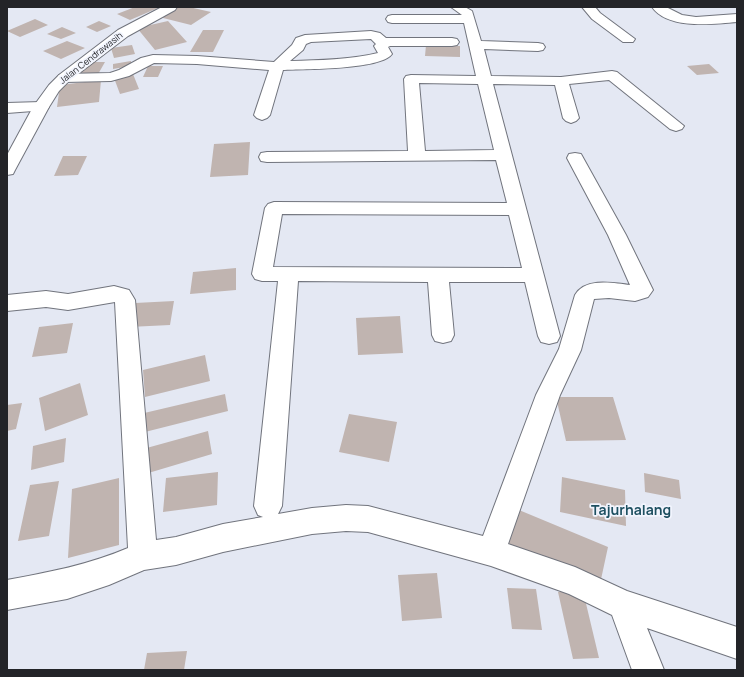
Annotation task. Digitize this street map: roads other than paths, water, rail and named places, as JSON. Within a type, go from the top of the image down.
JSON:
[{"type":"street","name":"Jalan Cendrawasih","points":[[7,170],[40,107],[54,88],[64,78],[123,33],[171,7]]},
{"type":"street","points":[[457,7],[468,14],[549,336]]},
{"type":"street","points":[[588,7],[596,16],[628,39]]},
{"type":"street","points":[[658,7],[666,13],[687,21],[737,18]]},
{"type":"street","points":[[392,19],[469,19]]},
{"type":"street","points":[[262,115],[277,66],[298,47],[301,41],[306,39],[371,35],[375,36],[383,43],[452,42]]},
{"type":"street","points":[[64,78],[111,77],[124,73],[146,61],[153,60],[197,60],[277,66],[343,63],[378,58],[385,54],[381,46],[383,43]]},
{"type":"street","points":[[476,45],[538,47]]},
{"type":"street","points":[[417,156],[411,79],[561,81],[612,75],[676,126]]},
{"type":"street","points":[[561,81],[571,118]]},
{"type":"street","points":[[7,108],[40,107]]},
{"type":"street","points":[[267,157],[503,155]]},
{"type":"street","points":[[491,552],[548,395],[570,350],[585,295],[590,292],[597,291],[635,293],[643,290],[617,235],[575,158]]},
{"type":"street","points":[[517,209],[274,208],[262,274],[534,275]]},
{"type":"street","points":[[268,506],[289,274]]},
{"type":"street","points":[[438,274],[443,335]]},
{"type":"street","points":[[7,303],[46,299],[68,302],[114,294],[122,295],[125,300],[143,556]]},
{"type":"street","points":[[7,595],[67,584],[109,571],[143,556],[176,551],[222,538],[312,521],[346,518],[368,519],[491,552],[575,582],[623,606],[737,643]]},
{"type":"street","points":[[623,606],[648,670]]},
{"type":"district","name":"Tajurhalang","points":[[631,510]]}]
